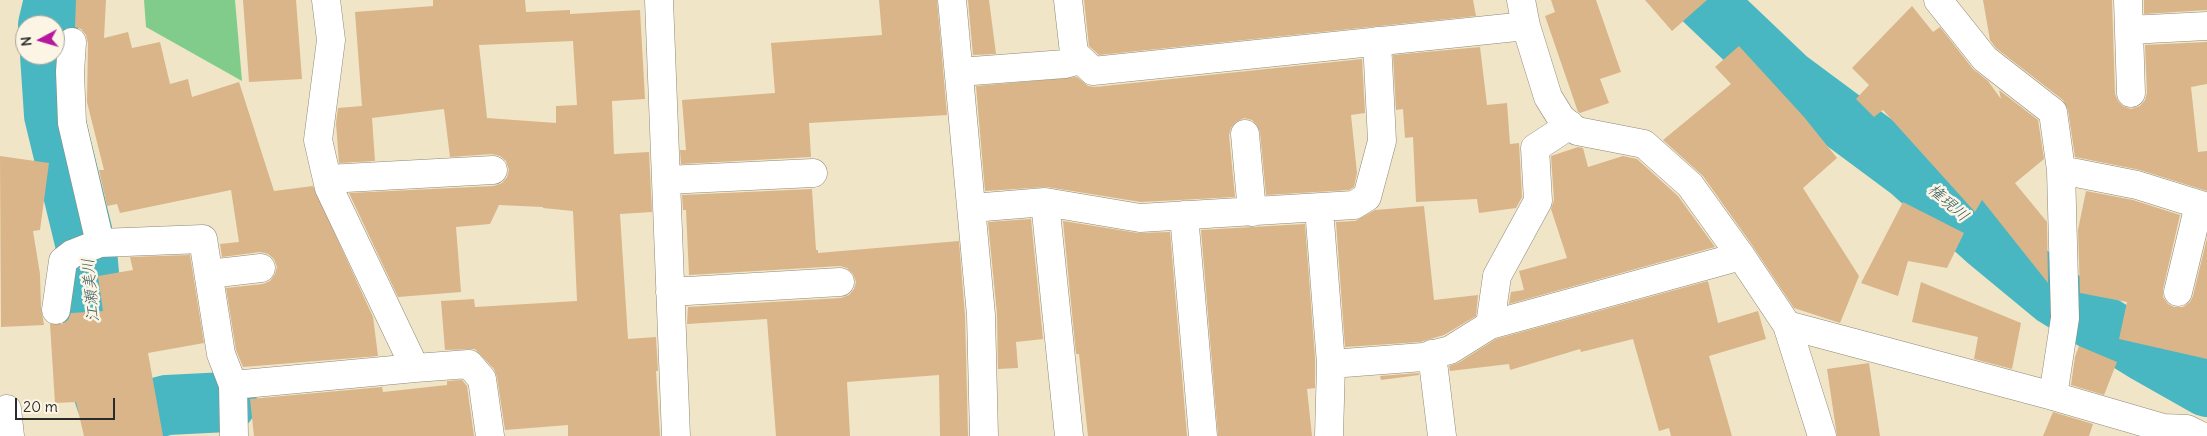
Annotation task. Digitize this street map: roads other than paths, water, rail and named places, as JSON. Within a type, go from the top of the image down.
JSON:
[{"type":"street","points":[[326,0],[330,40],[318,140],[329,188],[415,368]]},
{"type":"street","points":[[659,0],[676,436]]},
{"type":"street","points":[[952,0],[981,315],[984,436]]},
{"type":"street","points":[[1068,0],[1074,54],[1093,71],[1378,42],[1523,13],[1548,97],[1561,118],[1577,131],[1644,144],[1690,185],[1741,256],[1787,325],[1815,435]]},
{"type":"street","points":[[1938,0],[1985,59],[2053,112],[2061,170],[2065,290],[2065,318],[2053,396]]},
{"type":"street","points":[[2128,0],[2131,93]]},
{"type":"street","points":[[2129,30],[2207,26]]},
{"type":"street","points":[[72,42],[70,72],[72,123],[100,243]]},
{"type":"street","points":[[972,208],[1045,202],[1140,218],[1354,206],[1367,197],[1382,141],[1378,42]]},
{"type":"street","points":[[959,72],[1065,64],[1081,60]]},
{"type":"street","points":[[1490,325],[1498,276],[1538,201],[1535,148],[1570,125]]},
{"type":"street","points":[[1245,134],[1252,212]]},
{"type":"street","points":[[327,179],[493,170]]},
{"type":"street","points":[[2061,170],[2136,185],[2203,206],[2178,292]]},
{"type":"street","points":[[666,180],[813,173]]},
{"type":"street","points":[[1045,202],[1069,436]]},
{"type":"street","points":[[1319,208],[1331,364],[1329,436]]},
{"type":"street","points":[[1184,216],[1203,436]]},
{"type":"street","points":[[56,310],[63,261],[72,254],[100,243],[204,239],[220,354],[233,385],[234,436]]},
{"type":"street","points":[[1331,364],[1432,354],[1450,350],[1490,325],[1741,256]]},
{"type":"street","points":[[209,274],[261,268]]},
{"type":"street","points":[[670,292],[840,282]]},
{"type":"street","points":[[1787,325],[2053,396],[2163,428],[2187,429],[2201,436]]},
{"type":"street","points":[[1432,354],[1442,436]]},
{"type":"street","points":[[233,385],[469,364],[482,379],[490,436]]},
{"type":"street","points":[[7,409],[10,436]]},
{"type":"waterway","name":"江瀬美川","points":[[50,15],[54,0]]},
{"type":"waterway","name":"権現川","points":[[1704,0],[1787,79],[1911,171],[1986,239],[2055,296],[2147,353],[2207,387]]},
{"type":"waterway","name":"江瀬美川","points":[[51,65],[54,115],[87,251],[98,376],[106,401],[126,416],[167,405],[227,402]]}]
